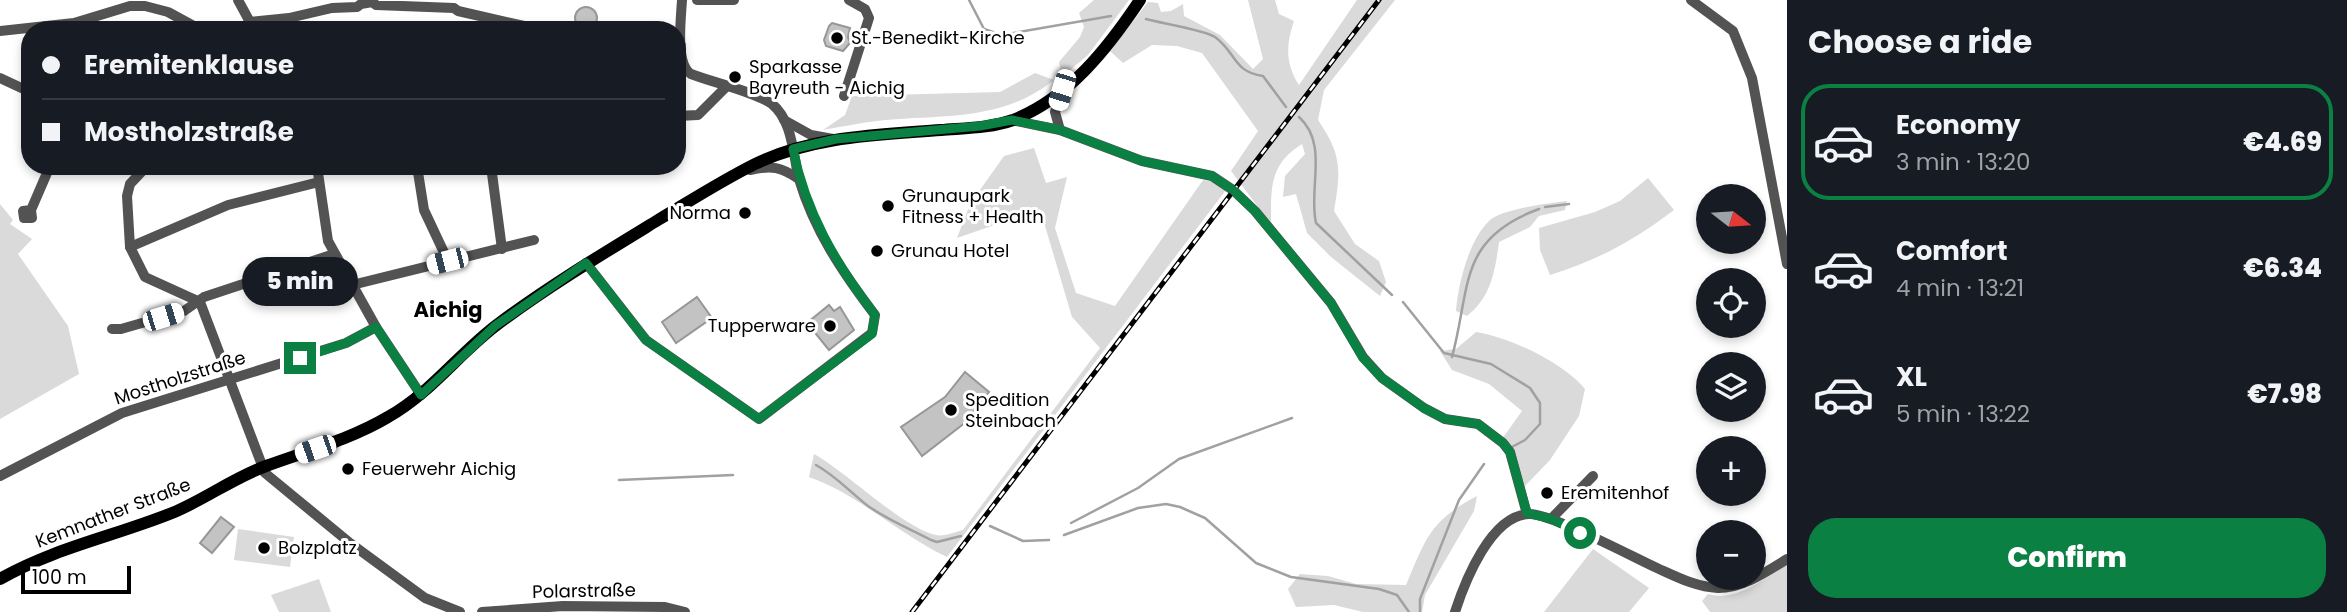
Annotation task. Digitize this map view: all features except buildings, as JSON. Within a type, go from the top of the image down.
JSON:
[{"type":"main road","name":"Kemnather Straße","points":[[0,579],[65,549],[173,512],[262,468],[387,418],[421,395],[495,326],[586,263],[735,174],[793,149],[836,139],[980,126],[1012,120],[1062,90],[1107,48],[1140,0]]},
{"type":"street","points":[[238,0],[249,21]]},
{"type":"street","points":[[681,21],[682,0]]},
{"type":"street","points":[[697,0],[734,0]]},
{"type":"street","points":[[844,96],[869,18],[865,9],[849,0]]},
{"type":"street","points":[[1691,0],[1733,32],[1752,78],[1787,264]]},
{"type":"street","points":[[260,21],[289,18],[332,8],[356,7],[372,2],[376,5],[454,8],[502,21]]},
{"type":"street","points":[[81,21],[130,6],[145,6],[168,12],[184,21]]},
{"type":"street","points":[[0,31],[21,29]]},
{"type":"street","points":[[586,263],[646,340],[759,419],[872,334],[875,315],[841,270],[815,221],[799,179],[784,120],[772,104],[686,72]]},
{"type":"street","points":[[0,78],[21,88]]},
{"type":"street","points":[[686,116],[698,115],[726,87]]},
{"type":"street","points":[[1060,130],[1055,112],[1062,90]]},
{"type":"street","points":[[784,120],[811,135],[836,139]]},
{"type":"street","points":[[1012,120],[1060,130],[1142,161],[1218,179],[1255,211],[1331,303],[1363,358],[1382,378],[1424,408],[1445,419],[1478,424],[1507,448],[1527,513]]},
{"type":"street","points":[[735,174],[771,165],[782,168],[799,179]]},
{"type":"street","points":[[31,210],[46,175]]},
{"type":"street","points":[[139,175],[131,184],[127,196],[130,247],[145,276],[200,302],[262,468],[362,552],[425,598],[460,612]]},
{"type":"street","points":[[318,175],[324,229],[334,254],[376,327],[421,395]]},
{"type":"street","points":[[418,175],[424,210],[447,261]]},
{"type":"street","points":[[492,175],[502,249]]},
{"type":"street","points":[[130,247],[228,205],[319,182]]},
{"type":"street","points":[[352,285],[534,240]]},
{"type":"street","points":[[112,329],[121,329],[184,311],[204,297],[334,254]]},
{"type":"street","name":"Mostholzstraße","points":[[0,476],[122,413],[346,343],[376,327]]},
{"type":"street","points":[[1551,519],[1593,476]]},
{"type":"street","points":[[1455,612],[1467,581],[1491,538],[1515,516],[1527,513],[1551,519],[1672,575],[1706,586],[1721,588],[1741,584],[1787,559]]},
{"type":"street","name":"Polarstraße","points":[[482,612],[562,606],[665,607],[685,612]]},
{"type":"shaded area","points":[[1094,0],[1129,0],[1088,55],[1065,74],[1061,72],[1059,62],[1080,37],[1084,27],[1079,13]]},
{"type":"shaded area","points":[[1248,0],[1275,0],[1279,14],[1294,21],[1288,54],[1291,69],[1299,85],[1357,0],[1395,0],[1324,90],[1318,120],[1332,143],[1338,163],[1334,211],[1355,244],[1379,261],[1386,282],[1380,296],[1331,257],[1307,233],[1296,194],[1283,197],[1285,176],[1305,154],[1302,144],[1283,160],[1274,178],[1271,224],[1231,171],[1258,131],[1202,53],[1177,46],[1152,45],[1123,63],[1110,51],[1148,2],[1158,3],[1161,12],[1171,11],[1183,4],[1184,16],[1220,35],[1253,69],[1263,59]]},
{"type":"shaded area","points":[[1035,73],[1054,80],[1012,104],[991,110],[877,121],[823,130],[845,115],[852,96],[1000,92]]},
{"type":"shaded area","points":[[1034,148],[1046,183],[1067,177],[1055,228],[1076,293],[1115,306],[1203,180],[1215,182],[1226,190],[947,557],[845,494],[809,477],[814,454],[892,511],[923,530],[946,535],[963,530],[1100,348],[1072,317],[1040,209],[957,238],[970,204],[1004,156]]},
{"type":"shaded area","points":[[1648,178],[1674,210],[1615,248],[1550,275],[1540,250],[1539,228],[1595,212],[1620,201]]},
{"type":"shaded area","points":[[1567,201],[1565,210],[1539,216],[1530,227],[1499,242],[1493,274],[1482,301],[1467,316],[1456,311],[1459,288],[1470,251],[1489,221],[1514,210]]},
{"type":"shaded area","points":[[0,204],[13,220],[10,224],[32,239],[18,254],[68,326],[79,374],[0,419]]},
{"type":"shaded area","points":[[1476,332],[1504,339],[1535,353],[1564,370],[1585,389],[1579,416],[1550,460],[1521,490],[1502,439],[1522,411],[1489,384],[1452,370],[1440,351],[1456,349]]},
{"type":"shaded area","points":[[1477,496],[1474,511],[1425,595],[1422,612],[1363,612],[1334,605],[1296,607],[1288,589],[1300,574],[1328,576],[1356,584],[1406,585],[1431,532],[1449,514]]},
{"type":"shaded area","name":"Bolzplatz","points":[[238,529],[294,537],[290,567],[234,560]]},
{"type":"shaded area","points":[[1593,549],[1649,588],[1629,612],[1544,612]]},
{"type":"shaded area","points":[[1787,564],[1787,612],[1710,612],[1702,601],[1708,594],[1719,596],[1745,590],[1766,590],[1766,578]]},
{"type":"shaded area","points":[[319,579],[331,612],[279,612],[271,595]]},
{"type":"waterway","points":[[969,0],[984,29],[1002,35],[1111,16]]},
{"type":"waterway","points":[[1146,19],[1215,37],[1240,66],[1253,74],[1263,76],[1286,107]]},
{"type":"waterway","points":[[1299,117],[1313,140],[1316,223],[1392,295]]},
{"type":"waterway","points":[[1545,207],[1569,204]]},
{"type":"waterway","points":[[1452,357],[1466,288],[1480,251],[1493,235],[1512,221],[1539,209]]},
{"type":"waterway","points":[[1403,302],[1444,353],[1491,364],[1530,388],[1540,403],[1540,424],[1525,440],[1510,448]]},
{"type":"waterway","points":[[1071,523],[1138,488],[1179,459],[1292,418]]},
{"type":"waterway","points":[[1420,612],[1420,599],[1459,500],[1484,464]]},
{"type":"waterway","points":[[816,465],[876,511],[931,540],[937,542],[961,536]]},
{"type":"waterway","points":[[619,480],[733,475]]},
{"type":"waterway","points":[[1064,535],[1138,508],[1166,504],[1180,507],[1205,518],[1256,563],[1291,577],[1379,589],[1397,595],[1409,612]]},
{"type":"waterway","points":[[990,526],[1023,541],[1049,540]]},
{"type":"railway","points":[[912,612],[1379,0]]},
{"type":"place","name":"St.-Benedikt-Kirche","points":[[837,38]]},
{"type":"place","name":"Sparkasse Bayreuth - Aichig","points":[[735,77]]},
{"type":"place","name":"Grunaupark Fitness + Health","points":[[888,206]]},
{"type":"place","name":"Norma","points":[[745,213]]},
{"type":"place","name":"Grunau Hotel","points":[[877,251]]},
{"type":"place","name":"Tupperware","points":[[830,326]]},
{"type":"place","name":"Spedition Steinbach","points":[[951,410]]},
{"type":"place","name":"Feuerwehr Aichig","points":[[348,469]]},
{"type":"place","name":"Eremitenhof","points":[[1547,493]]},
{"type":"place","name":"Bolzplatz","points":[[264,548]]},
{"type":"district","name":"Aichig","points":[[448,310]]},
{"type":"route","points":[[300,358],[346,343],[376,327],[421,395],[495,326],[586,263],[646,340],[759,419],[872,334],[874,326],[875,315],[841,270],[815,221],[799,179],[793,149],[836,139],[980,126],[1012,120],[1060,130],[1142,161],[1212,176],[1233,190],[1255,211],[1331,303],[1363,358],[1382,378],[1404,395],[1445,419],[1478,424],[1493,435],[1510,452],[1527,513],[1551,519],[1580,533]]}]
